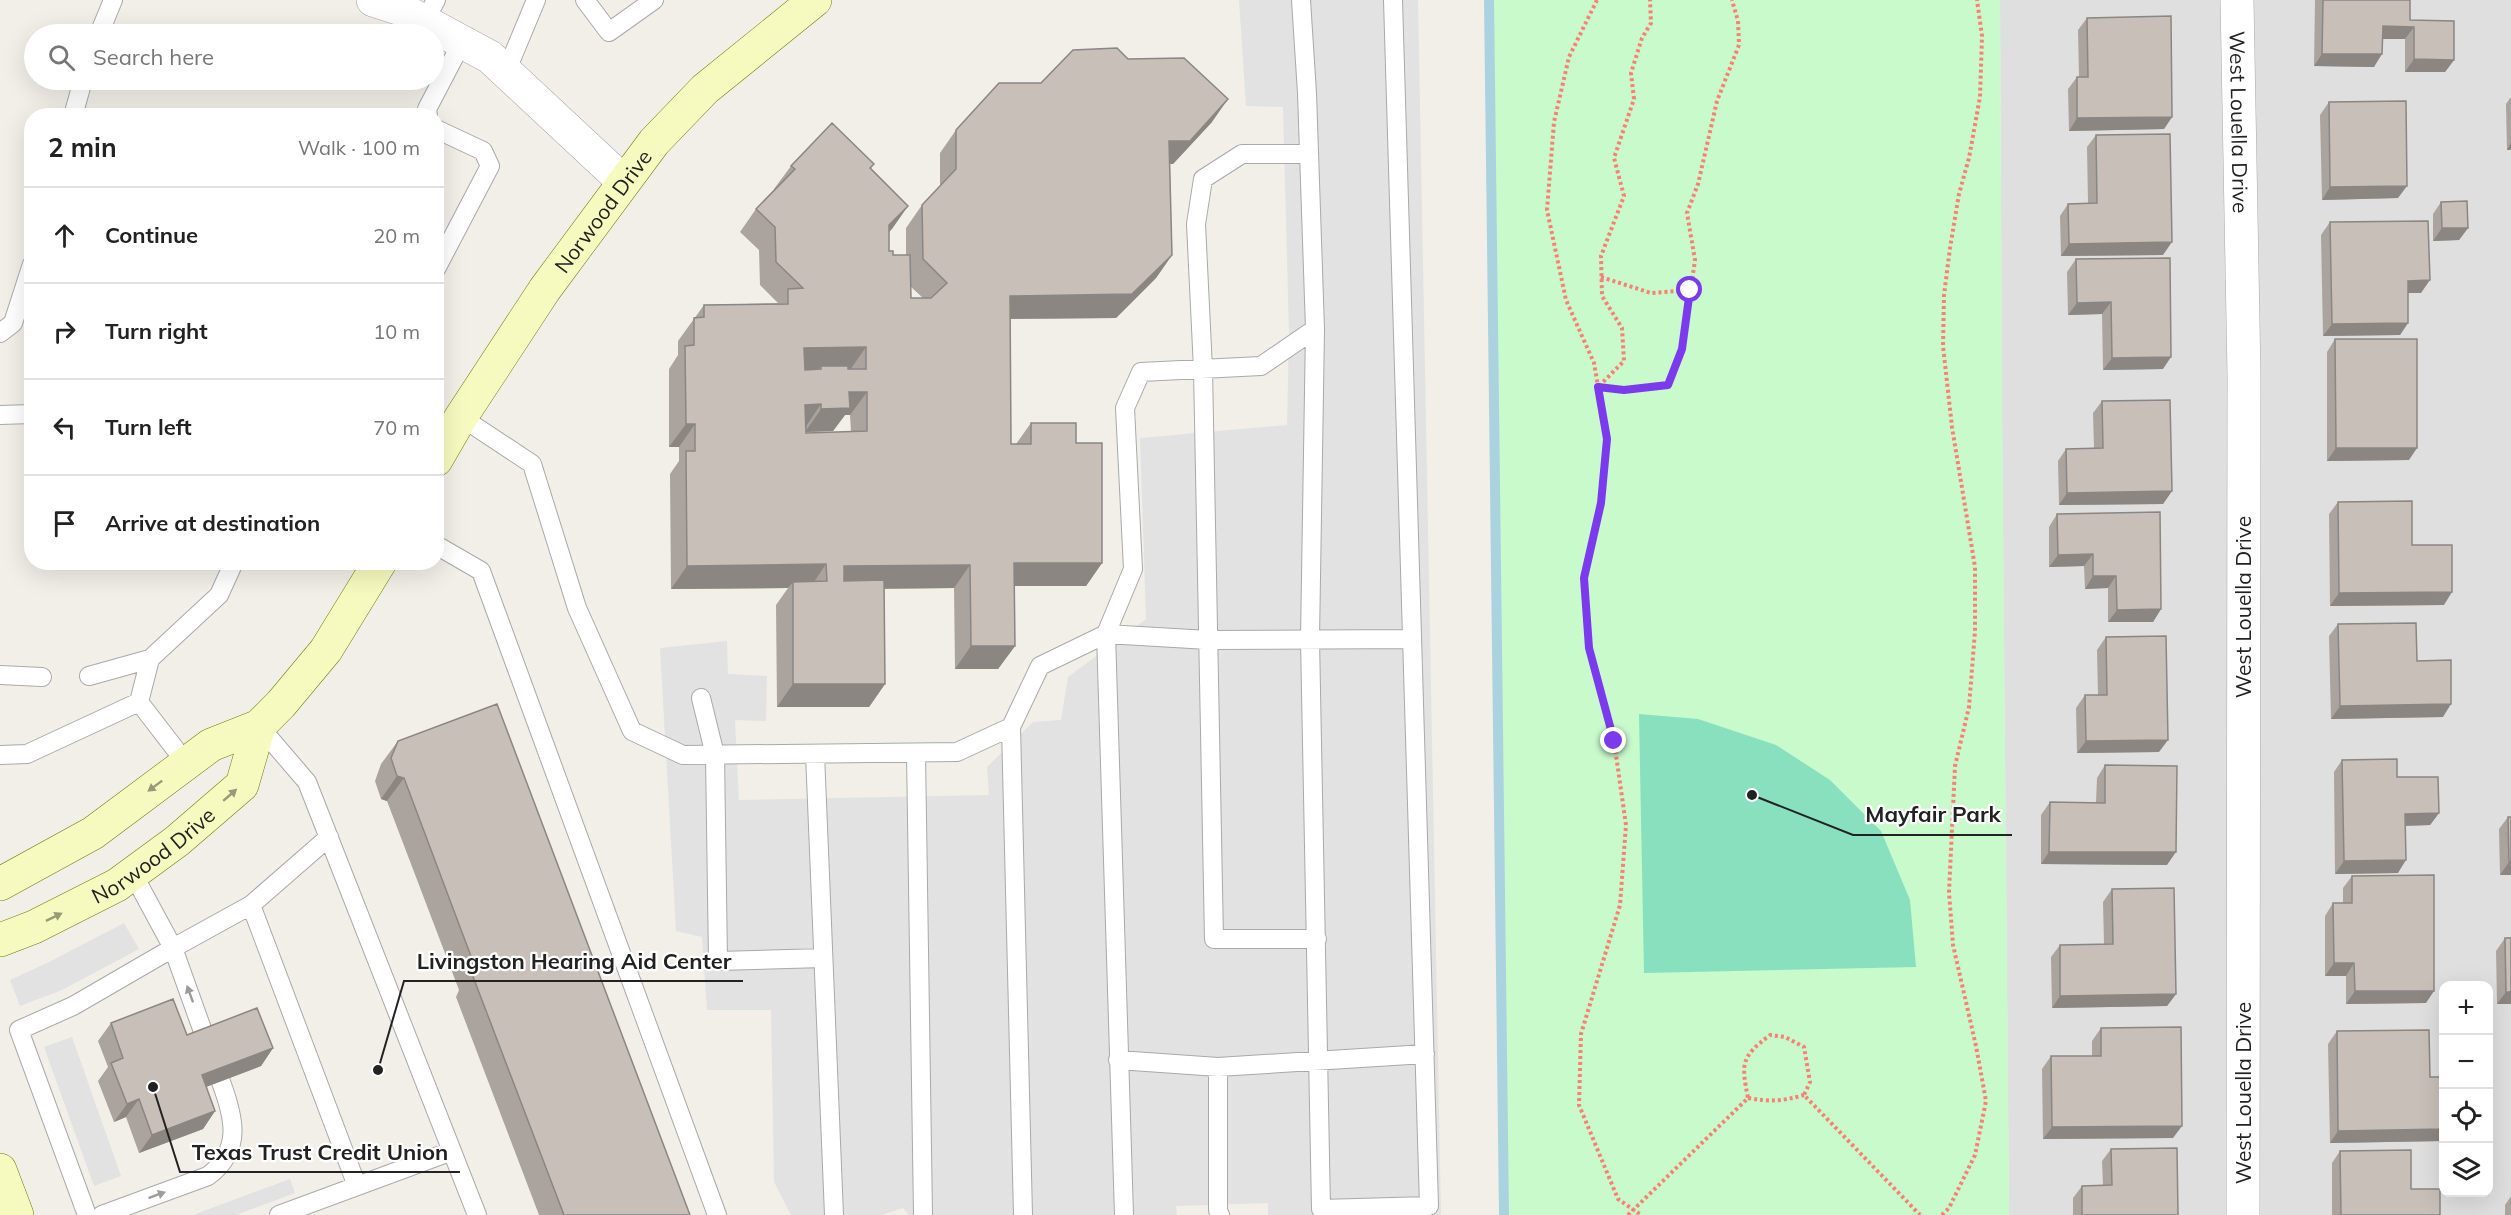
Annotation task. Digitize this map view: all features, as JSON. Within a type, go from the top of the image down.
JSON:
[{"type":"main road","name":"Norwood Drive","points":[[444,446],[545,289],[654,142],[705,89],[815,0]]},
{"type":"main road","name":"Norwood Drive","points":[[0,884],[93,833],[211,744],[259,726],[281,704],[326,650],[375,570]]},
{"type":"main road","name":"Norwood Drive","points":[[0,940],[34,927],[107,891],[177,841],[242,785],[259,726]]},
{"type":"main road","points":[[0,1170],[17,1215]]},
{"type":"street","points":[[373,0],[401,9],[430,11],[443,24]]},
{"type":"street","name":"West Louella Drive","points":[[2237,0],[2244,375],[2243,1215]]},
{"type":"street","points":[[444,25],[462,42],[490,57],[623,181]]},
{"type":"lane","points":[[103,24],[113,0]]},
{"type":"lane","points":[[506,72],[536,0]]},
{"type":"lane","points":[[585,0],[609,32],[654,0]]},
{"type":"lane","points":[[1301,0],[1315,329],[1310,639],[1320,1060],[1321,1209],[1429,1206],[1393,0]]},
{"type":"lane","points":[[444,76],[462,42]]},
{"type":"lane","points":[[75,108],[80,90]]},
{"type":"lane","points":[[428,108],[437,90]]},
{"type":"lane","points":[[444,133],[483,150],[490,166],[444,253]]},
{"type":"lane","points":[[1309,154],[1242,154],[1203,179],[1196,224],[1203,369],[1214,939],[1317,939]]},
{"type":"lane","points":[[0,333],[14,323],[24,290]]},
{"type":"lane","points":[[1124,1215],[1106,634],[1133,569],[1125,408],[1141,372],[1261,366],[1315,329]]},
{"type":"lane","points":[[0,416],[24,414]]},
{"type":"lane","points":[[461,417],[532,464],[577,608],[632,731],[683,755],[916,753],[957,752],[1011,727]]},
{"type":"lane","points":[[444,550],[481,571],[717,1215]]},
{"type":"lane","points":[[89,676],[150,659],[219,594],[230,570]]},
{"type":"lane","points":[[1023,1215],[1011,727],[1040,666],[1106,634],[1208,640],[1412,639]]},
{"type":"lane","points":[[150,659],[140,702],[186,764]]},
{"type":"lane","points":[[0,675],[42,677]]},
{"type":"lane","points":[[701,699],[714,755],[718,962],[823,958]]},
{"type":"lane","points":[[0,755],[27,754],[140,702]]},
{"type":"lane","points":[[259,726],[308,782],[477,1215]]},
{"type":"lane","points":[[916,753],[923,1215]]},
{"type":"lane","points":[[815,754],[834,1215]]},
{"type":"lane","points":[[87,1215],[20,1030],[73,1006],[251,905],[329,837]]},
{"type":"lane","points":[[133,874],[173,948],[206,1040]]},
{"type":"lane","points":[[251,905],[357,1186]]},
{"type":"lane","points":[[1118,1060],[1218,1067],[1425,1054]]},
{"type":"lane","points":[[1218,1067],[1218,1210],[1220,1215]]},
{"type":"lane","points":[[102,1215],[208,1176],[218,1168],[232,1142],[233,1127],[232,1112],[221,1082]]},
{"type":"lane","points":[[279,1215],[452,1150]]},
{"type":"path","points":[[1597,0],[1569,57],[1554,122],[1547,210],[1566,300],[1594,363],[1607,439],[1601,503],[1584,578],[1589,648],[1614,741],[1626,825],[1620,905],[1581,1034],[1579,1105],[1617,1199],[1641,1215]]},
{"type":"path","points":[[1598,387],[1624,361],[1622,328],[1602,296],[1601,256],[1624,196],[1614,159],[1634,99],[1631,73],[1642,38],[1651,23],[1650,0]]},
{"type":"path","points":[[1598,387],[1624,390],[1668,385],[1682,349],[1695,260],[1687,213],[1698,184],[1717,101],[1739,45],[1738,21],[1732,0]]},
{"type":"path","points":[[1942,1215],[1949,1208],[1975,1155],[1986,1101],[1953,945],[1949,892],[1955,766],[1969,707],[1975,631],[1976,567],[1952,427],[1943,346],[1944,295],[1952,238],[1959,194],[1970,158],[1980,97],[1982,36],[1977,0]]},
{"type":"path","points":[[1601,277],[1651,293],[1690,290]]},
{"type":"path","points":[[1770,1035],[1785,1037],[1804,1047],[1810,1082],[1804,1095],[1785,1101],[1766,1102],[1748,1098],[1743,1072],[1750,1050],[1770,1035]]},
{"type":"path","points":[[1804,1095],[1920,1215]]},
{"type":"path","points":[[1628,1215],[1748,1098]]},
{"type":"shaded area","points":[[1239,0],[1418,0],[1441,1215],[1268,1215],[1268,1203],[1176,1206],[1177,1215],[909,1215],[903,1208],[881,1215],[791,1215],[774,1182],[771,1010],[707,1010],[702,937],[676,931],[660,648],[727,641],[728,674],[767,676],[766,721],[735,720],[739,800],[989,795],[987,767],[1033,722],[1061,720],[1068,677],[1146,619],[1140,438],[1287,425],[1289,334],[1283,107],[1246,106]]},
{"type":"shaded area","points":[[2000,0],[2511,0],[2511,1215],[2009,1215]]},
{"type":"shaded area","points":[[124,923],[139,949],[62,990],[20,1006],[10,980]]},
{"type":"shaded area","points":[[72,1037],[121,1176],[94,1186],[44,1047]]},
{"type":"shaded area","points":[[290,1179],[295,1193],[236,1215],[193,1215]]},
{"type":"green space","points":[[1491,0],[2000,0],[2009,1215],[1508,1215],[1502,1180],[1495,171]]},
{"type":"green space","points":[[1639,714],[1698,719],[1776,745],[1830,780],[1881,831],[1910,900],[1916,967],[1644,973]]},
{"type":"building","points":[[2323,0],[2410,0],[2410,20],[2454,21],[2454,60],[2414,59],[2414,27],[2383,26],[2382,54],[2322,54]]},
{"type":"building","points":[[2171,16],[2172,117],[2077,118],[2077,77],[2088,77],[2087,18]]},
{"type":"building","points":[[1117,48],[1128,59],[1184,58],[1228,99],[1190,141],[1169,141],[1172,255],[1132,294],[1010,296],[1011,444],[1031,444],[1031,423],[1076,423],[1076,443],[1102,443],[1102,563],[1014,563],[1015,646],[971,646],[970,565],[844,566],[844,581],[884,580],[885,684],[793,684],[793,582],[827,581],[826,564],[687,566],[686,451],[695,451],[695,424],[686,424],[685,346],[694,345],[694,318],[704,317],[704,305],[788,304],[788,289],[803,288],[776,262],[775,227],[756,209],[795,169],[791,166],[832,123],[874,164],[870,168],[908,206],[889,225],[889,251],[893,251],[893,255],[910,255],[911,298],[931,298],[947,283],[923,259],[922,205],[956,169],[956,130],[999,83],[1041,83],[1073,50]],"holes":[[[866,347],[866,369],[821,366],[821,369],[805,370],[804,348]],[[849,392],[867,392],[867,431],[806,433],[805,405],[821,404],[821,409],[850,408]]]},
{"type":"building","points":[[2406,101],[2407,186],[2330,187],[2329,102]]},
{"type":"building","points":[[2170,134],[2172,242],[2069,244],[2068,204],[2097,203],[2096,135]]},
{"type":"building","points":[[2467,201],[2468,228],[2442,228],[2441,202]]},
{"type":"building","points":[[2428,221],[2430,280],[2408,281],[2408,323],[2332,324],[2330,222]]},
{"type":"building","points":[[2170,258],[2171,357],[2112,358],[2111,302],[2077,303],[2076,259]]},
{"type":"building","points":[[2335,339],[2417,339],[2417,448],[2336,448]]},
{"type":"building","points":[[2170,400],[2172,491],[2067,493],[2066,449],[2103,448],[2102,401]]},
{"type":"building","points":[[2412,501],[2412,545],[2452,545],[2452,592],[2339,593],[2338,502]]},
{"type":"building","points":[[2160,512],[2161,609],[2117,610],[2116,576],[2093,576],[2093,554],[2058,555],[2057,514]]},
{"type":"building","points":[[2416,623],[2417,661],[2451,660],[2451,704],[2340,706],[2338,624]]},
{"type":"building","points":[[2166,636],[2168,740],[2086,741],[2085,695],[2107,695],[2106,637]]},
{"type":"building","points":[[497,704],[690,1215],[564,1215],[472,974],[475,967],[404,778],[397,776],[391,758],[398,741]]},
{"type":"building","points":[[2397,759],[2397,777],[2438,777],[2439,813],[2405,814],[2406,860],[2344,861],[2342,760]]},
{"type":"building","points":[[2105,765],[2177,766],[2176,852],[2049,852],[2050,802],[2105,803]]},
{"type":"building","points":[[2508,817],[2511,817],[2511,862],[2509,862]]},
{"type":"building","points":[[2434,875],[2434,991],[2355,991],[2354,963],[2334,963],[2333,903],[2352,903],[2352,876]]},
{"type":"building","points":[[2174,888],[2176,994],[2060,996],[2060,945],[2113,944],[2112,889]]},
{"type":"building","points":[[2505,938],[2511,938],[2511,992],[2506,992]]},
{"type":"building","points":[[173,999],[187,1035],[257,1008],[273,1048],[202,1075],[215,1111],[152,1135],[139,1099],[127,1104],[111,1063],[123,1058],[111,1023]]},
{"type":"building","points":[[2181,1027],[2182,1126],[2052,1127],[2051,1056],[2101,1056],[2101,1028]]},
{"type":"building","points":[[2429,1030],[2430,1077],[2439,1077],[2439,1129],[2338,1131],[2337,1031]]},
{"type":"building","points":[[2177,1148],[2178,1215],[2082,1215],[2082,1186],[2112,1185],[2111,1149]]},
{"type":"building","points":[[2411,1150],[2411,1189],[2439,1189],[2440,1215],[2341,1215],[2340,1151]]},
{"type":"waterway","points":[[1489,0],[1504,1215]]},
{"type":"place","name":"Mayfair Park","points":[[1752,795]]},
{"type":"place","name":"Livingston Hearing Aid Center","points":[[378,1070]]},
{"type":"place","name":"Texas Trust Credit Union","points":[[153,1087]]},
{"type":"route","points":[[1614,741],[1589,648],[1584,578],[1601,503],[1607,439],[1598,387],[1624,390],[1668,385],[1682,349],[1690,290]]}]
